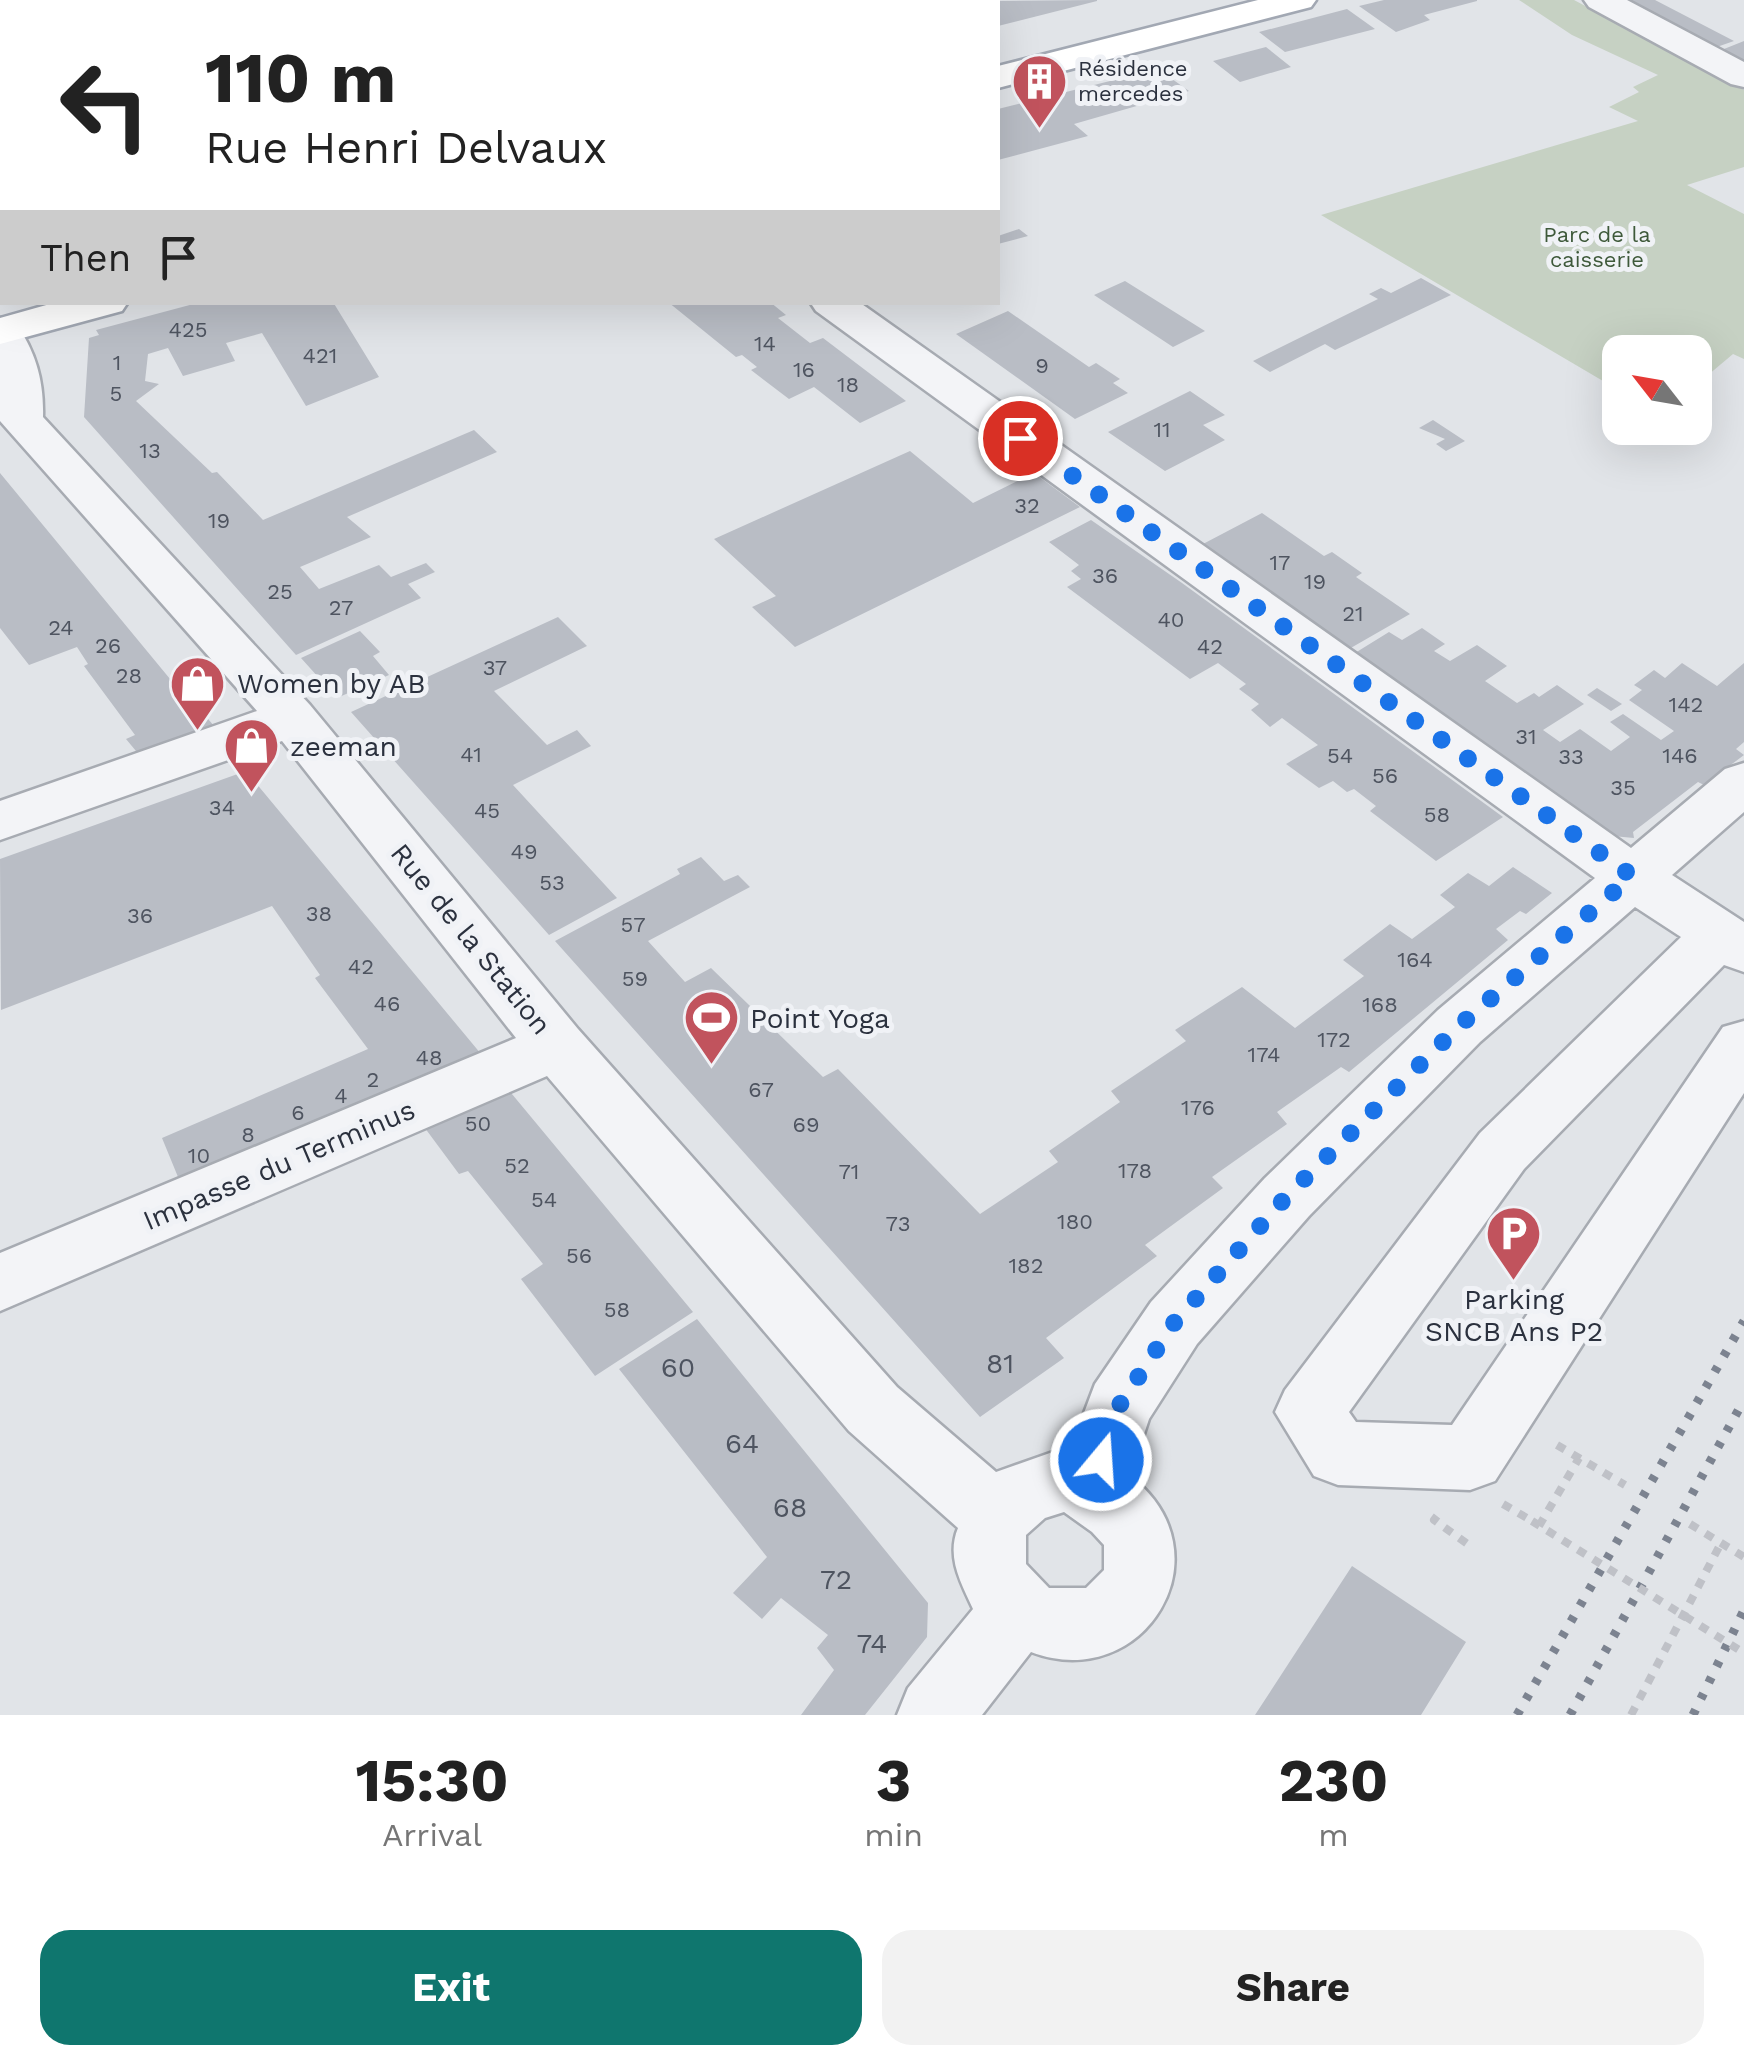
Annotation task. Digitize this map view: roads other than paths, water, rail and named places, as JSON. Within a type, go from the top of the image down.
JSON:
[{"type":"main road","points":[[1000,60],[1238,0]]},
{"type":"main road","points":[[1000,76],[1299,0]]},
{"type":"main road","points":[[0,312],[26,305]]},
{"type":"main road","points":[[0,331],[96,305]]},
{"type":"street","points":[[1600,0],[1744,76]]},
{"type":"street","points":[[835,305],[1632,876],[1732,942],[1502,1151],[1309,1412],[1338,1453],[1470,1458],[1744,1044]]},
{"type":"street","name":"Rue de la Station","points":[[0,331],[22,382],[21,418],[292,718],[557,1046],[873,1409],[995,1516]]},
{"type":"street","points":[[0,821],[292,718]]},
{"type":"street","points":[[1092,1487],[1119,1406],[1174,1323],[1286,1197],[1459,1026],[1744,782]]},
{"type":"street","name":"Impasse du Terminus","points":[[0,1283],[557,1046]]},
{"type":"street","points":[[1064,1480],[1092,1487],[1120,1506],[1137,1536],[1140,1569],[1127,1599],[1101,1620],[1074,1627],[1045,1624],[1018,1610],[995,1582],[986,1549],[995,1516],[1013,1496],[1037,1484],[1064,1480]]},
{"type":"street","points":[[935,1715],[1018,1610]]},
{"type":"railway","points":[[1517,1715],[1744,1321]]},
{"type":"railway","points":[[1570,1715],[1744,1400]]},
{"type":"railway","points":[[1693,1715],[1744,1610]]},
{"type":"place","name":"Résidence mercedes","points":[[1039,130]]},
{"type":"place","name":"Women by AB","points":[[198,732]]},
{"type":"place","name":"zeeman","points":[[251,795]]},
{"type":"place","name":"Point Yoga","points":[[711,1067]]},
{"type":"place","name":"Parking SNCB Ans P2","points":[[1514,1282]]},
{"type":"park label","name":"Parc de la caisserie","points":[[1597,246]]}]
